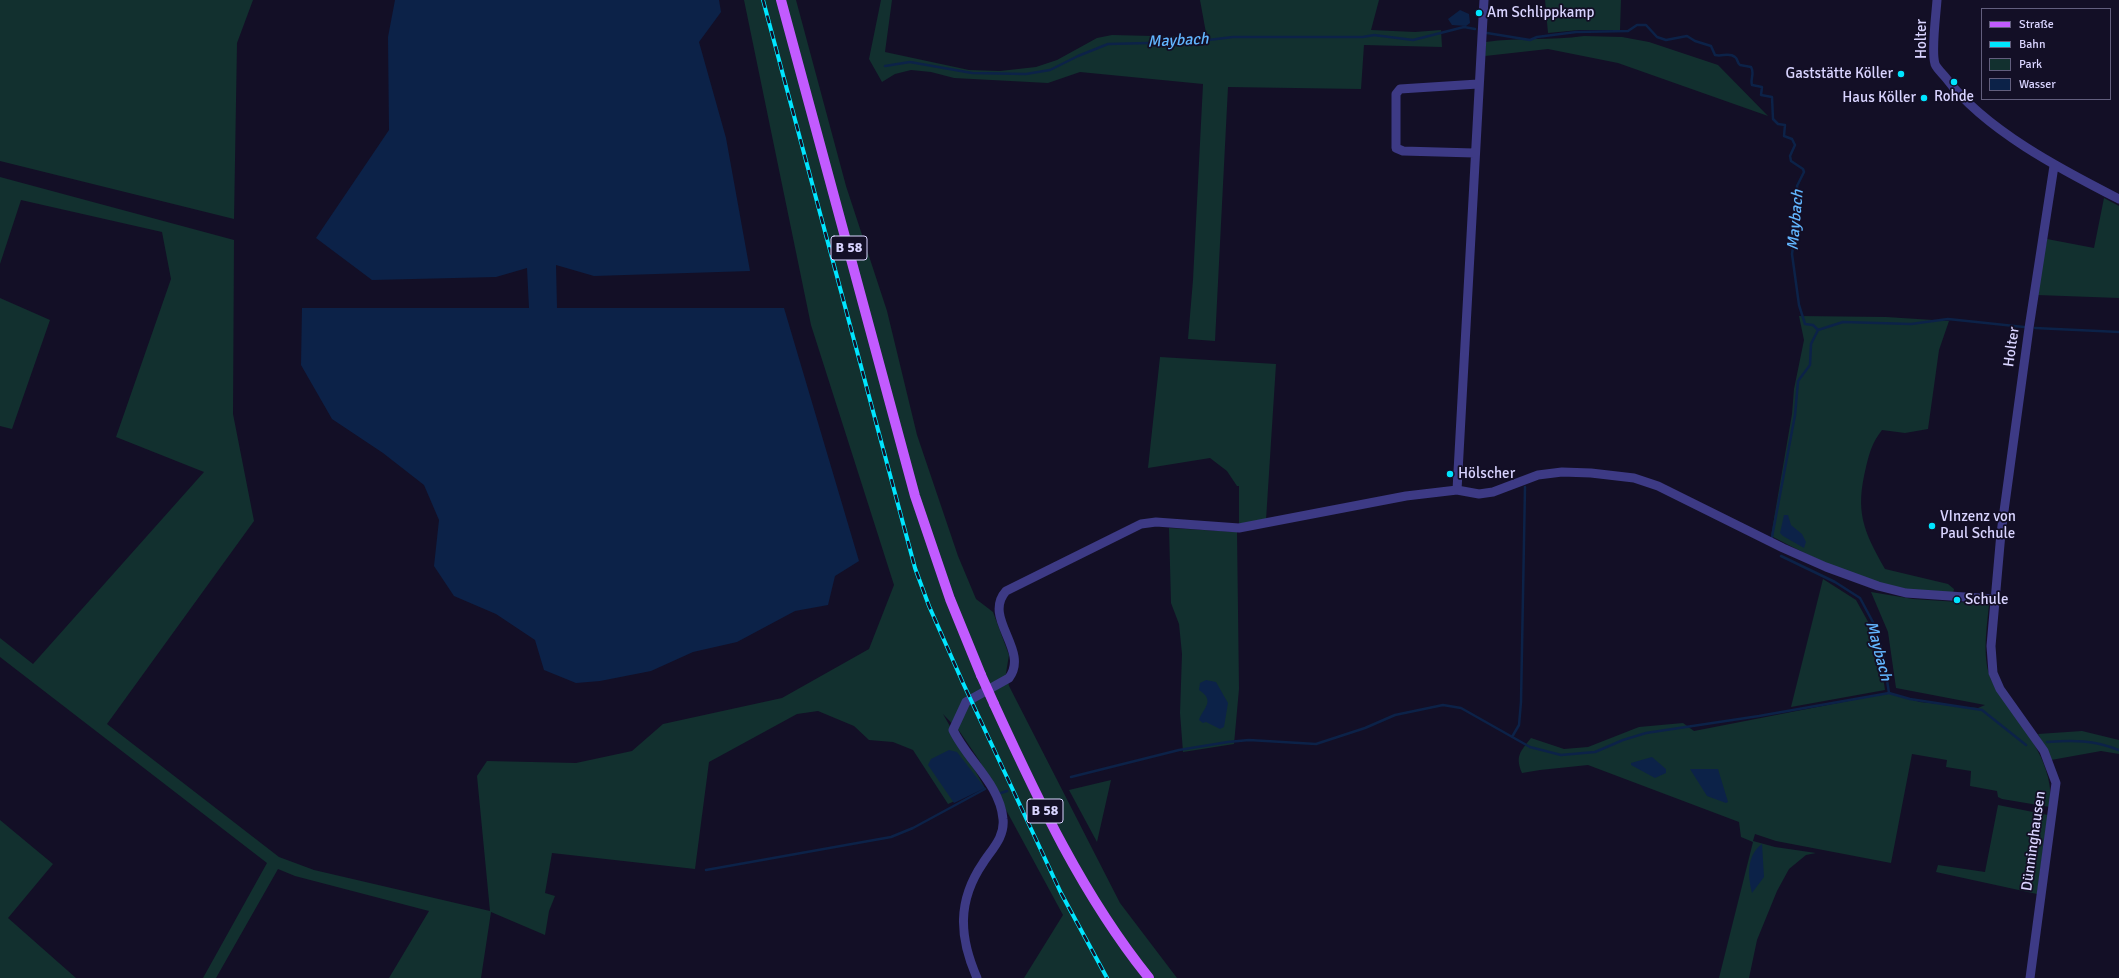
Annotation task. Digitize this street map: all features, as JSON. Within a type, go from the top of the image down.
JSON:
[{"type":"main road","name":"B 58","points":[[782,0],[915,496],[950,599],[980,675],[1024,768],[1077,870],[1103,914],[1149,978]]},
{"type":"street","points":[[1457,490],[1474,153],[1484,0]]},
{"type":"street","name":"Holter","points":[[1937,0],[1934,47],[1935,64],[1951,85],[1969,103],[1993,123],[2054,166],[2119,200]]},
{"type":"street","points":[[1474,153],[1403,151],[1396,148],[1396,94],[1400,89],[1478,84]]},
{"type":"street","name":"Holter","points":[[2001,533],[2029,328],[2054,166]]},
{"type":"street","points":[[977,978],[968,959],[963,940],[964,909],[969,891],[977,873],[1000,838],[1003,820],[995,794],[962,747],[953,730],[966,702],[1012,675],[1014,656],[998,614],[1000,597],[1006,591],[1141,524],[1156,522],[1239,528],[1406,496],[1457,490],[1479,494],[1493,492],[1538,474],[1562,472],[1634,478],[1677,494],[1783,548],[1826,567],[1878,586],[1906,593],[1994,599]]},
{"type":"street","name":"Dünninghausen","points":[[2001,533],[1991,646],[1993,673],[2000,689],[2044,751],[2056,783],[2030,978]]},
{"type":"green space","points":[[0,0],[253,0],[237,43],[234,219],[0,161]]},
{"type":"green space","points":[[744,0],[796,0],[846,186],[887,311],[917,435],[958,556],[976,599],[993,612],[1009,655],[1006,673],[1009,686],[1120,903],[1177,978],[1024,978],[1063,915],[979,760],[960,732],[943,714],[985,788],[948,804],[913,750],[893,742],[869,740],[854,726],[818,711],[797,714],[709,762],[695,869],[552,853],[545,893],[555,896],[549,911],[545,935],[491,912],[481,978],[389,978],[429,911],[295,876],[278,869],[216,978],[203,978],[267,863],[0,657],[0,638],[33,664],[204,472],[116,437],[171,279],[162,232],[21,200],[0,264],[0,177],[234,240],[233,414],[254,521],[107,724],[279,857],[314,870],[490,911],[477,776],[487,761],[576,763],[632,751],[663,724],[782,698],[869,649],[894,585],[811,325]]},
{"type":"green space","points":[[881,0],[892,0],[885,52],[969,70],[1000,71],[1036,67],[1057,60],[1097,38],[1112,35],[1194,37],[1195,46],[1205,45],[1202,34],[1206,33],[1200,0],[1379,0],[1371,30],[1415,32],[1441,30],[1442,47],[1364,45],[1361,89],[1228,87],[1215,341],[1188,339],[1193,280],[1203,84],[1080,72],[1048,83],[954,78],[931,72],[911,70],[895,74],[882,82],[869,59]]},
{"type":"green space","points":[[1545,0],[1621,0],[1620,30],[1579,30],[1548,33]]},
{"type":"green space","points":[[1584,36],[1622,37],[1649,42],[1718,65],[1768,116],[1618,63],[1548,49],[1485,56],[1486,42]]},
{"type":"green space","points":[[2104,198],[2119,206],[2119,298],[2037,295],[2047,239],[2094,248]]},
{"type":"green space","points":[[0,298],[50,320],[12,429],[0,426]]},
{"type":"green space","points":[[1799,316],[1886,317],[1949,321],[1939,350],[1928,429],[1905,433],[1882,430],[1874,443],[1867,461],[1861,496],[1861,509],[1866,531],[1885,569],[1948,584],[1954,589],[1953,594],[1913,591],[1876,582],[1840,569],[1771,536],[1792,414],[1794,389],[1804,340]]},
{"type":"green space","points":[[1160,357],[1276,364],[1266,520],[1239,524],[1239,486],[1237,486],[1227,471],[1210,458],[1148,468]]},
{"type":"green space","points":[[1169,528],[1237,532],[1239,689],[1234,744],[1183,752],[1180,713],[1182,654],[1179,624],[1171,603]]},
{"type":"green space","points":[[1823,579],[1856,600],[1871,627],[1880,657],[1885,690],[1791,707]]},
{"type":"green space","points":[[1871,592],[1913,599],[1989,604],[1986,631],[1986,660],[1990,677],[2038,750],[2048,778],[2050,807],[2002,799],[1998,797],[1997,791],[1970,786],[1971,771],[1946,767],[1947,760],[1912,754],[1891,863],[1776,841],[1755,834],[1753,841],[1775,847],[1816,853],[1806,855],[1789,869],[1777,891],[1757,940],[1749,978],[1719,978],[1753,842],[1741,837],[1739,822],[1588,765],[1522,773],[1519,762],[1521,751],[1531,738],[1564,749],[1588,747],[1639,727],[1683,723],[1694,731],[1889,693],[1920,702],[1978,708],[1985,705],[1896,688],[1888,632]]},
{"type":"green space","points":[[2082,731],[2119,740],[2119,754],[2101,751],[2051,760],[2038,734]]},
{"type":"green space","points":[[1111,780],[1097,842],[1069,790]]},
{"type":"green space","points":[[1998,805],[2048,815],[2037,894],[1936,872],[1938,865],[1985,872]]},
{"type":"green space","points":[[0,820],[53,864],[8,918],[76,978],[0,978]]},
{"type":"water","points":[[395,0],[719,0],[721,12],[699,42],[726,138],[750,271],[594,276],[556,265],[557,308],[784,308],[859,561],[835,576],[828,605],[795,611],[737,642],[693,652],[651,671],[600,681],[576,683],[544,670],[535,640],[496,614],[454,596],[434,566],[439,520],[424,485],[383,453],[332,419],[301,365],[302,308],[529,308],[527,268],[496,277],[372,280],[316,238],[389,130],[388,37]]},
{"type":"water","points":[[1460,10],[1469,14],[1470,23],[1466,26],[1452,25],[1448,19]]},
{"type":"water","points":[[1784,515],[1788,515],[1791,525],[1802,534],[1806,542],[1804,548],[1780,533]]},
{"type":"water","points":[[1206,680],[1216,682],[1228,703],[1224,727],[1220,729],[1199,720],[1208,701],[1204,694],[1199,690],[1200,683]]},
{"type":"water","points":[[949,750],[957,752],[985,788],[954,803],[928,765],[931,759]]},
{"type":"water","points":[[1652,757],[1666,769],[1666,773],[1655,778],[1631,765],[1631,763]]},
{"type":"water","points":[[1690,769],[1718,769],[1728,802],[1726,803],[1707,796]]},
{"type":"water","points":[[1762,844],[1764,877],[1752,893],[1749,873],[1751,860],[1753,854]]},
{"type":"waterway","name":"Maybach","points":[[1487,33],[1530,40],[1537,37],[1576,32],[1628,31],[1637,25],[1646,25],[1657,37],[1666,40],[1687,36],[1695,41],[1711,46],[1715,55],[1733,56],[1740,65],[1751,67],[1753,72],[1752,85],[1762,87],[1761,95],[1772,97],[1773,119],[1778,124],[1785,125],[1784,136],[1792,139],[1795,145],[1790,156],[1791,161],[1803,169],[1804,172],[1797,186],[1799,204],[1792,254],[1799,305],[1805,324],[1813,325],[1818,330],[1811,344],[1810,365],[1798,381],[1795,415],[1772,537]]},
{"type":"waterway","name":"Maybach","points":[[885,66],[910,62],[972,73],[1026,74],[1050,70],[1078,56],[1108,44],[1192,42],[1233,37],[1363,37],[1374,35],[1413,40],[1464,27],[1475,29]]},
{"type":"waterway","points":[[1818,330],[1843,322],[1911,324],[1948,319],[2024,327]]},
{"type":"waterway","points":[[2035,328],[2119,332]]},
{"type":"waterway","points":[[1512,737],[1519,725],[1521,702],[1525,487]]},
{"type":"waterway","name":"Maybach","points":[[1781,556],[1835,582],[1860,598],[1875,626],[1883,655],[1889,693],[1910,699],[1982,710],[2026,745]]},
{"type":"waterway","points":[[1071,777],[1179,750],[1228,742],[1249,740],[1316,744],[1365,728],[1395,715],[1443,705],[1461,708],[1530,747],[1561,755],[1595,752],[1623,740],[1646,733],[1759,716],[1889,693]]},
{"type":"waterway","name":"Maybach","points":[[2047,742],[2083,742],[2101,744],[2119,750]]},
{"type":"waterway","points":[[706,870],[891,837],[913,828],[985,789]]},
{"type":"waterway","points":[[1001,793],[1007,791]]},
{"type":"railway","points":[[763,0],[915,568],[929,606],[963,683],[1061,893],[1107,978]]},
{"type":"place","name":"Am Schlippkamp","points":[[1479,13]]},
{"type":"place","name":"Gaststätte Köller","points":[[1901,74]]},
{"type":"place","name":"Rohde","points":[[1954,82]]},
{"type":"place","name":"Haus Köller","points":[[1924,98]]},
{"type":"place","name":"Hölscher","points":[[1450,474]]},
{"type":"place","name":"VInzenz von Paul Schule","points":[[1932,526]]},
{"type":"place","name":"Schule","points":[[1957,600]]}]
